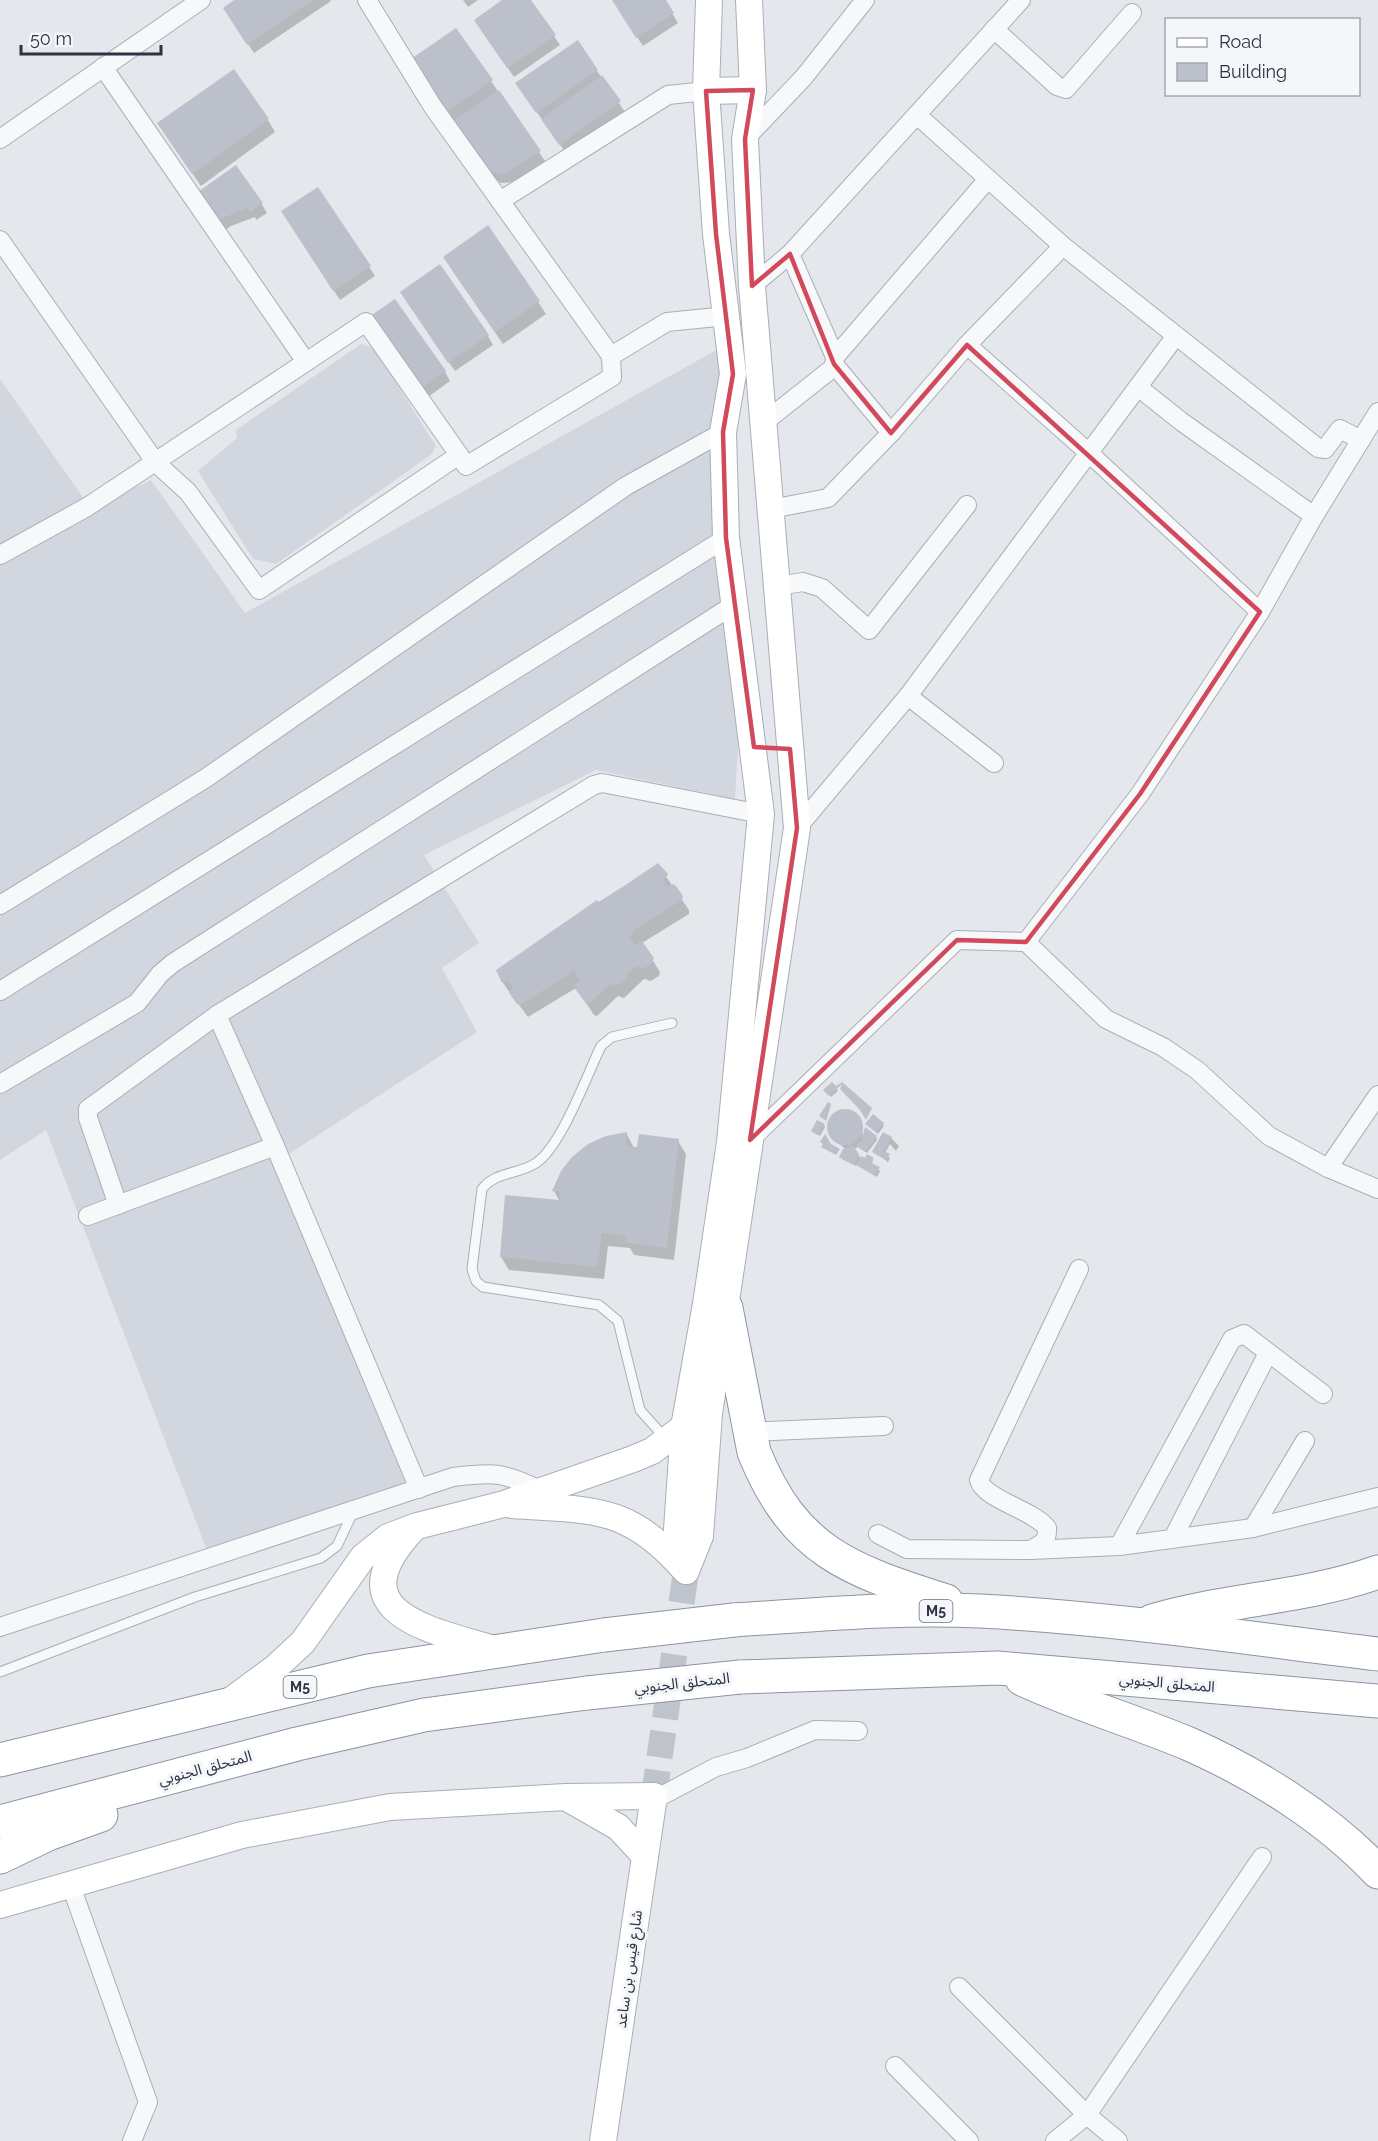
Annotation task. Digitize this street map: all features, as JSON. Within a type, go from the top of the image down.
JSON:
[{"type":"highway","points":[[726,1308],[748,1432],[762,1472],[784,1509],[813,1541],[831,1555],[871,1577],[980,1611]]},
{"type":"highway","points":[[1138,1625],[1189,1610],[1330,1586],[1378,1572]]},
{"type":"highway","name":"M5","points":[[0,1757],[368,1671],[604,1635],[734,1620],[904,1610],[980,1611],[1138,1625],[1378,1654]]},
{"type":"highway","points":[[998,1668],[1081,1704],[1189,1745],[1225,1762],[1278,1792],[1312,1816],[1378,1872]]},
{"type":"highway","name":"المتحلق الجنوبي","points":[[0,1822],[297,1744],[424,1715],[587,1693],[740,1677],[998,1668],[1378,1701]]},
{"type":"highway","points":[[1283,1693],[1291,1705],[1304,1713],[1378,1724]]},
{"type":"highway","points":[[0,1857],[48,1834],[297,1744]]},
{"type":"main road","points":[[686,1571],[677,1530],[676,1434],[706,1304],[730,1142],[761,814],[726,538],[723,432],[733,374],[716,234],[706,91],[709,0]]},
{"type":"main road","points":[[686,1571],[700,1536],[706,1434],[797,828],[752,286],[745,139],[753,90],[749,0]]},
{"type":"main road","points":[[706,91],[753,90]]},
{"type":"main road","points":[[754,747],[790,749]]},
{"type":"main road","points":[[224,1705],[275,1668],[303,1642],[363,1557],[388,1537],[417,1526],[504,1504],[652,1451],[676,1434]]},
{"type":"main road","points":[[504,1504],[594,1511],[617,1517],[650,1535],[686,1571]]},
{"type":"main road","points":[[417,1526],[397,1547],[385,1567],[384,1589],[395,1611],[414,1625],[499,1651]]},
{"type":"main road","points":[[0,1905],[242,1835],[390,1808],[566,1797],[654,1796]]},
{"type":"main road","name":"شارع قيس بن ساعد","points":[[603,2141],[654,1796]]},
{"type":"main road","points":[[566,1797],[618,1827],[645,1856]]},
{"type":"street","points":[[0,139],[201,0]]},
{"type":"street","points":[[0,555],[87,507],[366,322],[466,466],[612,377],[611,356],[433,107],[366,0]]},
{"type":"street","points":[[745,139],[804,76],[865,0]]},
{"type":"street","points":[[752,286],[790,254],[1020,0]]},
{"type":"street","points":[[994,29],[1057,86],[1066,89],[1132,13]]},
{"type":"street","points":[[104,67],[306,362]]},
{"type":"street","points":[[500,201],[668,95],[706,91]]},
{"type":"street","points":[[917,115],[1063,246],[1174,337],[1318,448],[1325,449],[1340,429],[1360,440]]},
{"type":"street","points":[[762,424],[834,362],[988,179]]},
{"type":"street","points":[[0,240],[156,463],[188,492],[259,590],[459,455]]},
{"type":"street","points":[[771,509],[828,498],[891,433],[967,345],[1063,246]]},
{"type":"street","points":[[790,254],[837,368],[891,433]]},
{"type":"street","points":[[611,356],[667,322],[727,316]]},
{"type":"street","points":[[797,828],[908,696],[1174,337]]},
{"type":"street","points":[[967,345],[1089,453],[1260,612]]},
{"type":"street","points":[[1138,387],[1182,422],[1314,516]]},
{"type":"street","points":[[1026,942],[1140,794],[1260,612],[1314,516],[1378,412]]},
{"type":"street","points":[[0,905],[206,778],[626,486],[723,432]]},
{"type":"street","points":[[778,586],[803,582],[822,588],[869,630],[967,505]]},
{"type":"street","points":[[0,991],[726,538]]},
{"type":"street","points":[[0,1084],[137,1003],[160,974],[173,963],[735,604]]},
{"type":"street","points":[[908,696],[994,763]]},
{"type":"street","points":[[118,1204],[88,1118],[88,1108],[217,1016],[594,785],[610,784],[761,814]]},
{"type":"street","points":[[750,1140],[957,940],[1026,942],[1106,1019],[1172,1053],[1197,1070],[1269,1136],[1328,1168],[1378,1189]]},
{"type":"street","points":[[217,1016],[275,1146],[419,1489]]},
{"type":"street","points":[[1328,1168],[1378,1095]]},
{"type":"street","points":[[88,1216],[275,1146]]},
{"type":"street","points":[[1030,1550],[1044,1542],[1048,1536],[1047,1528],[1032,1515],[983,1489],[979,1480],[1079,1269]]},
{"type":"street","points":[[1119,1546],[1232,1340],[1244,1334],[1323,1394]]},
{"type":"street","points":[[1173,1538],[1268,1353]]},
{"type":"street","points":[[748,1432],[884,1426]]},
{"type":"street","points":[[1253,1528],[1305,1441]]},
{"type":"street","points":[[0,1627],[453,1477],[497,1473],[540,1490]]},
{"type":"street","points":[[878,1534],[907,1549],[1030,1550],[1119,1546],[1253,1528],[1378,1497]]},
{"type":"street","points":[[654,1796],[663,1795],[716,1767],[747,1758],[815,1730],[858,1731]]},
{"type":"street","points":[[1055,2141],[1087,2115],[1262,1857]]},
{"type":"street","points":[[70,1883],[148,2102],[132,2141]]},
{"type":"street","points":[[959,1987],[1087,2115],[1118,2141]]},
{"type":"street","points":[[895,2066],[969,2141]]},
{"type":"lane","points":[[672,1023],[612,1037],[601,1046],[558,1136],[545,1156],[534,1165],[488,1182],[482,1189],[472,1269],[476,1281],[483,1287],[599,1305],[608,1310],[618,1321],[640,1410],[676,1434]]},
{"type":"lane","points":[[0,1672],[195,1597],[321,1558],[337,1546],[354,1510]]},
{"type":"highlighted area","points":[[753,90],[745,139],[752,286],[790,254],[834,364],[891,433],[967,345],[1260,612],[1140,794],[1026,942],[957,940],[750,1140],[797,828],[790,749],[754,747],[726,538],[723,432],[733,374],[716,234],[706,91]]},
{"type":"shaded area","points":[[361,344],[374,348],[436,446],[432,454],[276,564],[253,559],[198,471],[237,438],[236,430]]},
{"type":"shaded area","points":[[720,348],[738,748],[735,799],[596,770],[424,855],[479,943],[442,968],[477,1032],[278,1161],[420,1487],[210,1558],[46,1130],[0,1160],[0,379],[91,509],[151,480],[245,613]]},
{"type":"building","points":[[234,0],[313,0],[247,45],[223,8]]},
{"type":"building","points":[[502,0],[531,0],[556,35],[507,68],[474,20]]},
{"type":"building","points":[[612,0],[666,0],[674,13],[636,38]]},
{"type":"building","points":[[456,28],[493,80],[447,111],[411,59]]},
{"type":"building","points":[[578,40],[598,70],[536,113],[515,83]]},
{"type":"building","points":[[234,69],[269,119],[192,174],[157,123]]},
{"type":"building","points":[[602,75],[621,101],[559,145],[541,119]]},
{"type":"building","points":[[499,90],[541,151],[502,175],[488,171],[452,122]]},
{"type":"building","points":[[236,165],[263,203],[250,212],[248,208],[225,217],[206,229],[185,201]]},
{"type":"building","points":[[318,187],[371,266],[333,291],[281,211]]},
{"type":"building","points":[[488,225],[540,301],[495,332],[443,257]]},
{"type":"building","points":[[440,264],[489,335],[448,363],[400,292]]},
{"type":"building","points":[[395,299],[446,371],[417,391],[366,319]]},
{"type":"building","points":[[658,863],[668,874],[664,880],[668,887],[673,884],[683,896],[682,900],[633,931],[634,933],[629,937],[635,945],[642,941],[654,958],[652,963],[643,969],[637,966],[627,974],[626,980],[616,986],[610,984],[590,1003],[585,1002],[573,986],[580,980],[574,971],[520,1005],[517,1004],[509,993],[513,988],[508,981],[502,983],[496,970],[597,900],[599,903]]},
{"type":"building","points":[[832,1082],[836,1086],[842,1082],[872,1108],[866,1120],[860,1110],[840,1089],[842,1084],[829,1096],[823,1090]]},
{"type":"building","points":[[828,1102],[830,1103],[825,1120],[819,1116]]},
{"type":"building","points":[[845,1109],[857,1115],[863,1127],[857,1139],[845,1145],[833,1139],[827,1127],[833,1115]]},
{"type":"building","points":[[873,1114],[884,1123],[876,1132],[865,1124]]},
{"type":"building","points":[[817,1120],[825,1124],[818,1135],[811,1131]]},
{"type":"building","points":[[865,1127],[877,1136],[865,1152],[856,1145],[862,1140]]},
{"type":"building","points":[[627,1132],[626,1146],[637,1147],[639,1134],[679,1139],[667,1248],[625,1242],[626,1236],[602,1233],[597,1267],[500,1257],[505,1195],[560,1200],[560,1192],[552,1191],[561,1171],[572,1157],[588,1144],[606,1136]]},
{"type":"building","points":[[883,1132],[892,1137],[884,1151],[890,1154],[886,1160],[872,1152]]},
{"type":"building","points":[[825,1134],[831,1144],[840,1149],[836,1155],[821,1147],[823,1144],[820,1142]]},
{"type":"building","points":[[853,1146],[859,1154],[854,1165],[839,1157],[843,1149]]},
{"type":"building","points":[[867,1154],[874,1158],[871,1163],[880,1167],[875,1176],[856,1165],[861,1156],[865,1158]]},
{"type":"tunnel","points":[[654,1796],[686,1571]]}]
